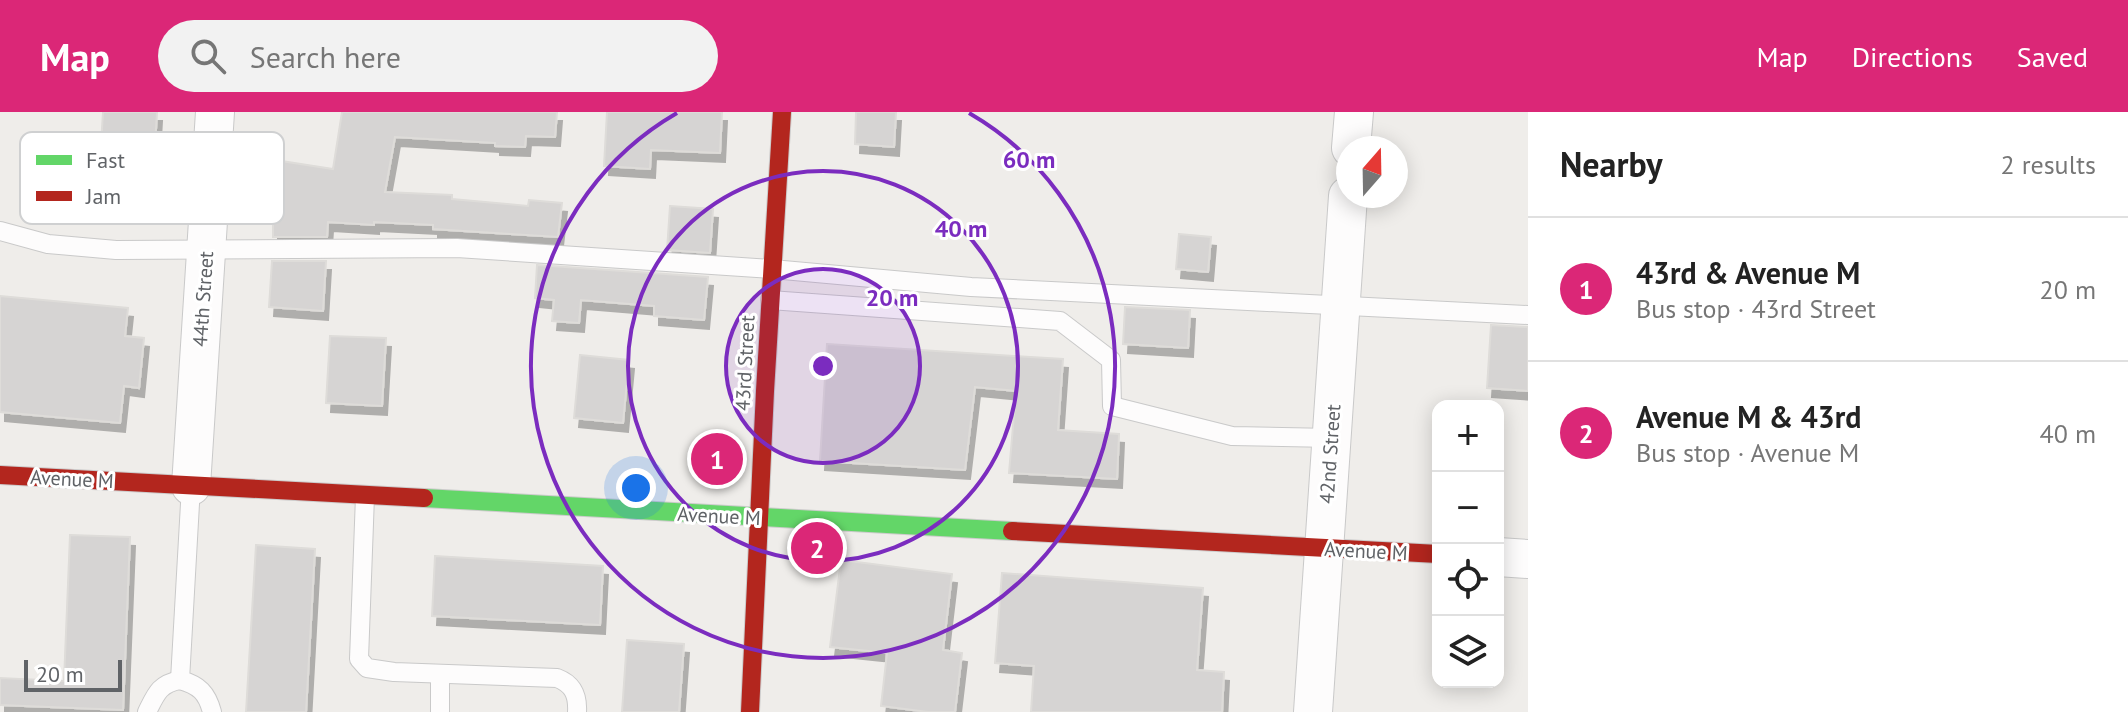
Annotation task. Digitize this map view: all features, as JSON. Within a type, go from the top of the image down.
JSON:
[{"type":"street","name":"44th Street","points":[[214,132],[215,112]]},
{"type":"street","name":"43rd Street","points":[[750,712],[782,112]]},
{"type":"street","points":[[1352,136],[1354,112]]},
{"type":"street","name":"42nd Street","points":[[1313,712],[1347,208]]},
{"type":"street","name":"44th Street","points":[[191,486],[208,224]]},
{"type":"street","name":"Avenue M","points":[[0,475],[1432,554]]},
{"type":"street","points":[[1504,557],[1528,559]]},
{"type":"lane","points":[[0,231],[48,244],[116,250],[457,248],[772,269],[971,287],[1528,315]]},
{"type":"lane","points":[[770,300],[1060,321],[1111,360],[1112,406],[1232,436],[1332,438]]},
{"type":"lane","points":[[180,680],[191,486]]},
{"type":"lane","points":[[365,496],[359,659],[367,668],[394,672],[557,678],[566,681],[575,691],[577,712]]},
{"type":"lane","points":[[440,674],[440,712]]},
{"type":"lane","points":[[147,712],[167,683],[180,680],[196,684],[208,698],[212,712]]},
{"type":"building","points":[[103,112],[157,112],[156,132],[102,132]]},
{"type":"building","points":[[342,112],[557,112],[555,137],[526,136],[525,147],[395,137],[385,192],[452,195],[452,199],[528,206],[529,200],[562,203],[558,237],[433,229],[433,225],[328,222],[327,237],[273,237],[273,224],[284,224],[284,161],[333,169]]},
{"type":"building","points":[[607,112],[722,112],[720,153],[651,150],[650,169],[604,166]]},
{"type":"building","points":[[856,112],[896,112],[894,147],[855,144]]},
{"type":"building","points":[[670,206],[713,209],[710,253],[667,250]]},
{"type":"building","points":[[1179,234],[1211,237],[1208,272],[1176,269]]},
{"type":"building","points":[[272,261],[326,261],[323,311],[269,307]]},
{"type":"building","points":[[537,265],[708,277],[704,320],[654,316],[654,306],[581,300],[579,323],[552,321],[554,300],[535,298]]},
{"type":"building","points":[[0,296],[128,308],[125,336],[144,338],[139,388],[124,386],[120,423],[0,412]]},
{"type":"building","points":[[1125,307],[1190,310],[1188,348],[1123,344]]},
{"type":"building","points":[[1491,325],[1528,327],[1528,391],[1487,388]]},
{"type":"building","points":[[330,336],[386,338],[382,406],[326,403]]},
{"type":"building","points":[[827,344],[1063,359],[1058,430],[1119,434],[1117,479],[1009,473],[1016,391],[975,387],[965,470],[820,461]]},
{"type":"building","points":[[580,355],[629,360],[623,423],[574,418]]},
{"type":"building","points":[[70,535],[130,537],[123,710],[0,705],[0,678],[64,681]]},
{"type":"building","points":[[256,545],[315,549],[306,712],[246,712]]},
{"type":"building","points":[[435,556],[603,566],[600,625],[432,616]]},
{"type":"building","points":[[841,560],[952,574],[943,650],[962,653],[955,712],[881,706],[887,653],[830,647]]},
{"type":"building","points":[[1002,573],[1203,588],[1197,670],[1224,672],[1222,712],[1031,712],[1034,666],[995,663]]},
{"type":"building","points":[[627,640],[684,644],[679,712],[622,712]]},
{"type":"traffic: fast","points":[[424,498],[1012,531]]},
{"type":"traffic: jam","points":[[750,712],[782,112]]},
{"type":"traffic: jam","points":[[0,475],[424,498]]},
{"type":"traffic: jam","points":[[1012,531],[1432,554]]},
{"type":"place","name":"43rd & Avenue M","points":[[717,459]]},
{"type":"place","name":"Avenue M & 43rd","points":[[817,548]]}]
